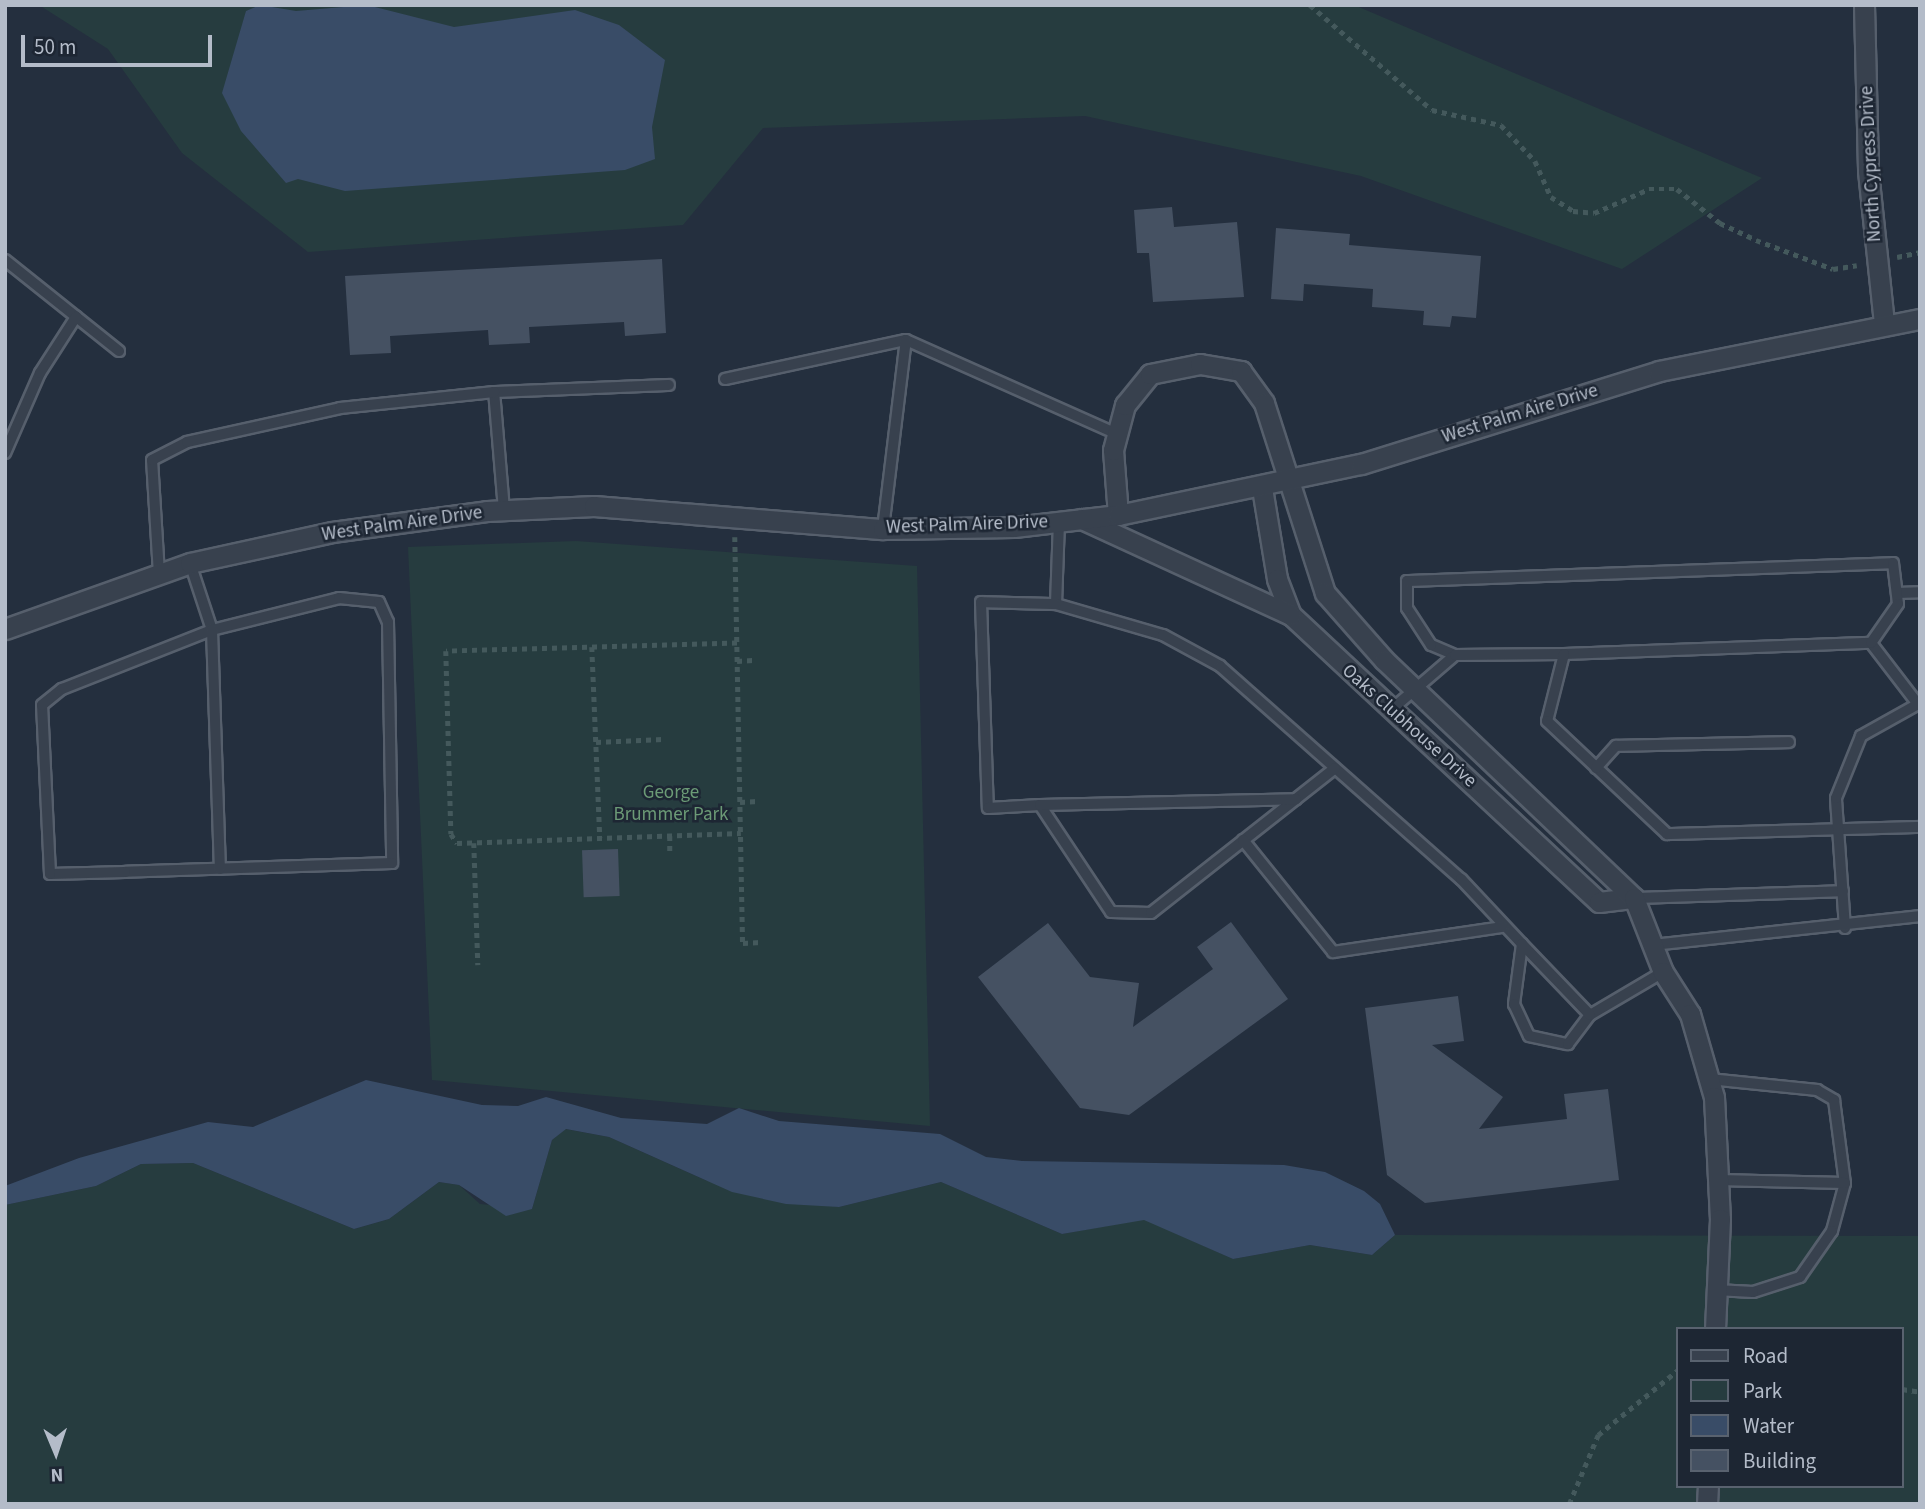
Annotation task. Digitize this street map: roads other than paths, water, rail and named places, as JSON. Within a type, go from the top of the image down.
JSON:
[{"type":"street","name":"North Cypress Drive","points":[[1864,5],[1877,262],[1884,323]]},
{"type":"street","name":"West Palm Aire Drive","points":[[5,629],[190,563],[332,532],[504,510],[594,506],[883,529],[1059,522],[1118,515],[1293,480],[1659,371],[1884,323],[1920,319]]},
{"type":"street","name":"Oaks Clubhouse Drive","points":[[1118,515],[1117,434],[1125,405],[1150,374],[1200,364],[1241,371],[1264,403],[1293,480],[1325,593],[1415,690],[1634,898],[1663,972],[1690,1014],[1709,1079],[1718,1180],[1715,1327]]},
{"type":"street","name":"Oaks Clubhouse Drive","points":[[1262,488],[1277,579],[1291,615],[1599,902],[1634,898]]},
{"type":"street","points":[[1082,519],[1291,615]]},
{"type":"lane","points":[[5,260],[119,351]]},
{"type":"lane","points":[[5,453],[40,373],[76,317]]},
{"type":"lane","points":[[883,529],[906,340]]},
{"type":"lane","points":[[725,379],[906,340],[1117,434]]},
{"type":"lane","points":[[159,574],[152,460],[187,442],[340,408],[494,392],[669,385]]},
{"type":"lane","points":[[494,392],[504,510]]},
{"type":"lane","points":[[1056,604],[1059,522]]},
{"type":"lane","points":[[190,563],[212,630],[220,869]]},
{"type":"lane","points":[[1893,563],[1898,604],[1871,643],[1564,654],[1455,655],[1432,645],[1406,608],[1407,581],[1893,563]]},
{"type":"lane","points":[[1897,593],[1920,592]]},
{"type":"lane","points":[[338,598],[379,602],[388,622],[392,863],[50,874],[42,705],[62,688],[212,630],[338,598]]},
{"type":"lane","points":[[1296,799],[988,808],[981,602],[1056,604],[1163,635],[1220,666],[1461,879],[1503,927],[1590,1015]]},
{"type":"lane","points":[[1845,928],[1836,798],[1861,736],[1918,703],[1871,643]]},
{"type":"lane","points":[[1564,654],[1547,721],[1667,834],[1838,827],[1920,827]]},
{"type":"lane","points":[[1391,710],[1455,655]]},
{"type":"lane","points":[[1596,768],[1616,746],[1789,742]]},
{"type":"lane","points":[[1040,805],[1111,912],[1151,913],[1335,768]]},
{"type":"lane","points":[[1243,840],[1333,952],[1503,927]]},
{"type":"lane","points":[[1634,898],[1843,891]]},
{"type":"lane","points":[[1653,945],[1845,928],[1920,916]]},
{"type":"lane","points":[[1522,944],[1514,1004],[1529,1036],[1568,1044],[1590,1015],[1663,972]]},
{"type":"lane","points":[[1709,1079],[1817,1090],[1834,1100],[1845,1183],[1832,1231],[1800,1277],[1753,1292],[1716,1290]]},
{"type":"lane","points":[[1718,1180],[1845,1183]]},
{"type":"water","points":[[260,5],[296,11],[367,5],[454,27],[575,10],[619,25],[665,60],[652,127],[655,159],[625,170],[345,191],[298,179],[286,183],[241,131],[222,93],[246,11]]},
{"type":"water","points":[[366,1080],[482,1105],[518,1106],[546,1097],[621,1118],[707,1124],[739,1108],[779,1121],[940,1134],[986,1157],[1022,1161],[1284,1165],[1325,1172],[1364,1191],[1380,1204],[1395,1235],[1372,1255],[1310,1245],[1233,1259],[1144,1220],[1062,1234],[941,1182],[839,1207],[786,1204],[732,1192],[609,1137],[566,1129],[552,1140],[532,1209],[506,1216],[459,1185],[439,1182],[389,1219],[354,1229],[193,1163],[141,1164],[96,1186],[5,1205],[5,1186],[79,1158],[208,1122],[253,1127]]},
{"type":"park label","name":"George Brummer Park","points":[[671,804]]}]
